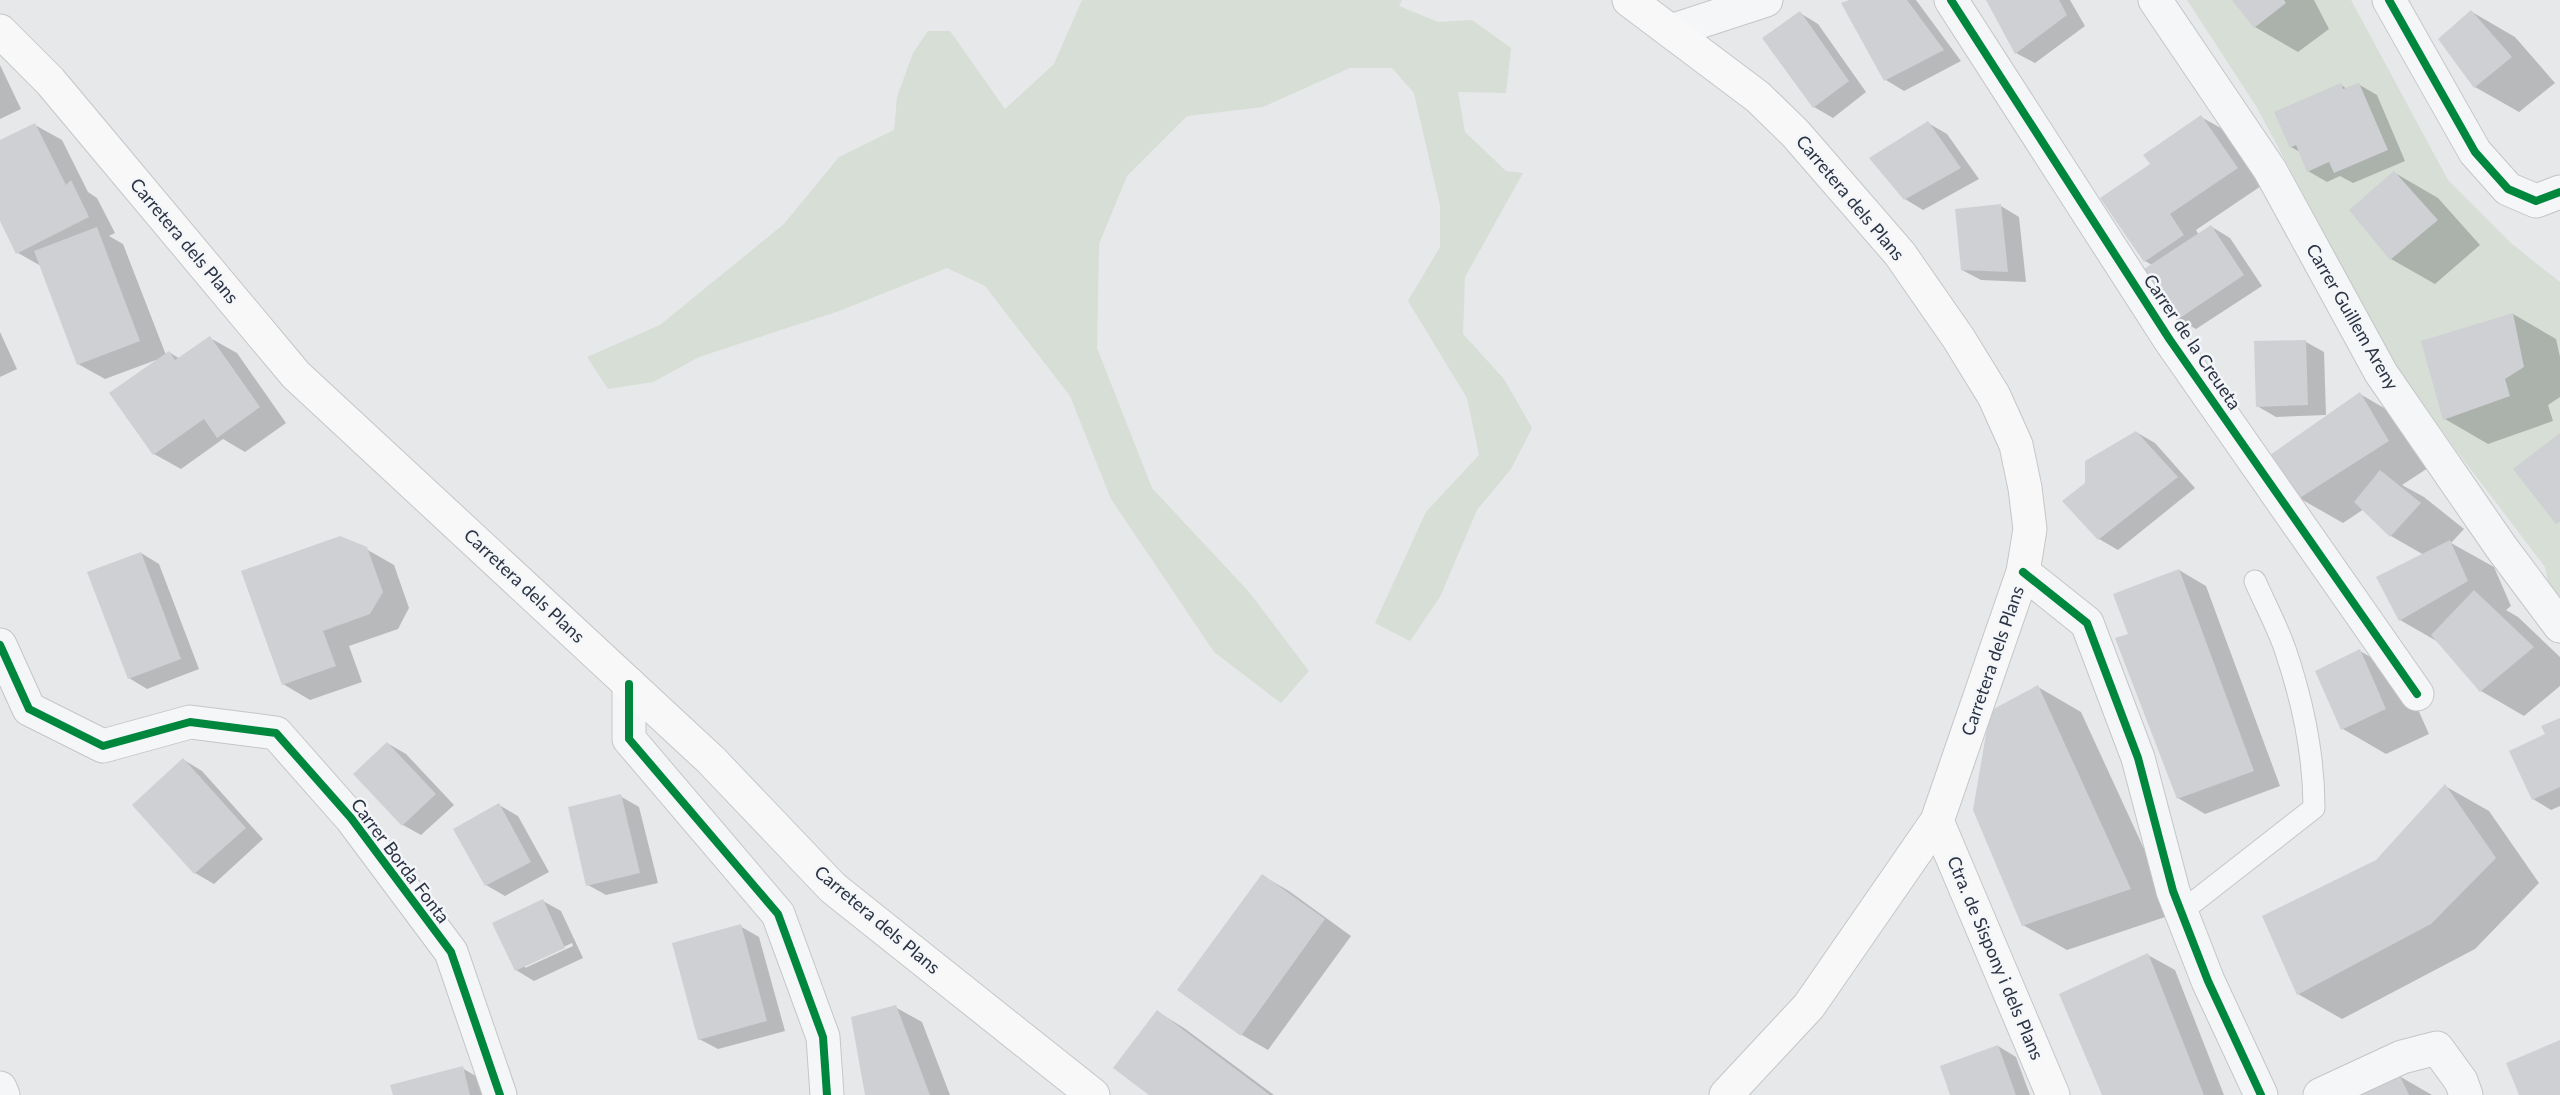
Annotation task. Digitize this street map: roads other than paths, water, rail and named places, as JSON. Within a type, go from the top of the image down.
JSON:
[{"type":"main road","name":"Carretera dels Plans","points":[[1629,0],[1758,97],[1794,133],[1900,254],[1959,339],[1994,396],[2016,445],[2025,488],[2030,529],[2023,572],[1938,821],[1809,1006],[1726,1095]]},
{"type":"main road","name":"Carretera dels Plans","points":[[0,31],[50,81],[296,375],[711,760],[833,888],[1093,1095]]},
{"type":"main road","name":"Ctra. de Sispony i dels Plans","points":[[1938,821],[2053,1095]]},
{"type":"street","points":[[1671,31],[1766,0]]},
{"type":"street","name":"Carrer de la Creueta","points":[[1951,0],[2170,340],[2417,694]]},
{"type":"street","name":"Carrer Guillem Areny","points":[[2155,0],[2270,170],[2381,373],[2501,547],[2560,626]]},
{"type":"street","points":[[2395,7],[2475,152],[2508,189],[2536,201],[2560,192]]},
{"type":"street","points":[[2023,572],[2087,623],[2138,758],[2173,891],[2208,981],[2261,1095]]},
{"type":"street","name":"Carrer Borda Fonta","points":[[0,645],[29,709],[103,746],[190,722],[276,733],[351,818],[451,952],[500,1095]]},
{"type":"street","points":[[629,684],[629,739],[778,914],[823,1037],[827,1095]]},
{"type":"street","points":[[2320,1095],[2402,1057],[2437,1048],[2460,1081],[2466,1095]]},
{"type":"street","points":[[0,1088],[3,1095]]},
{"type":"lane","points":[[2181,912],[2314,808],[2314,788],[2306,728],[2285,649],[2255,581]]}]
